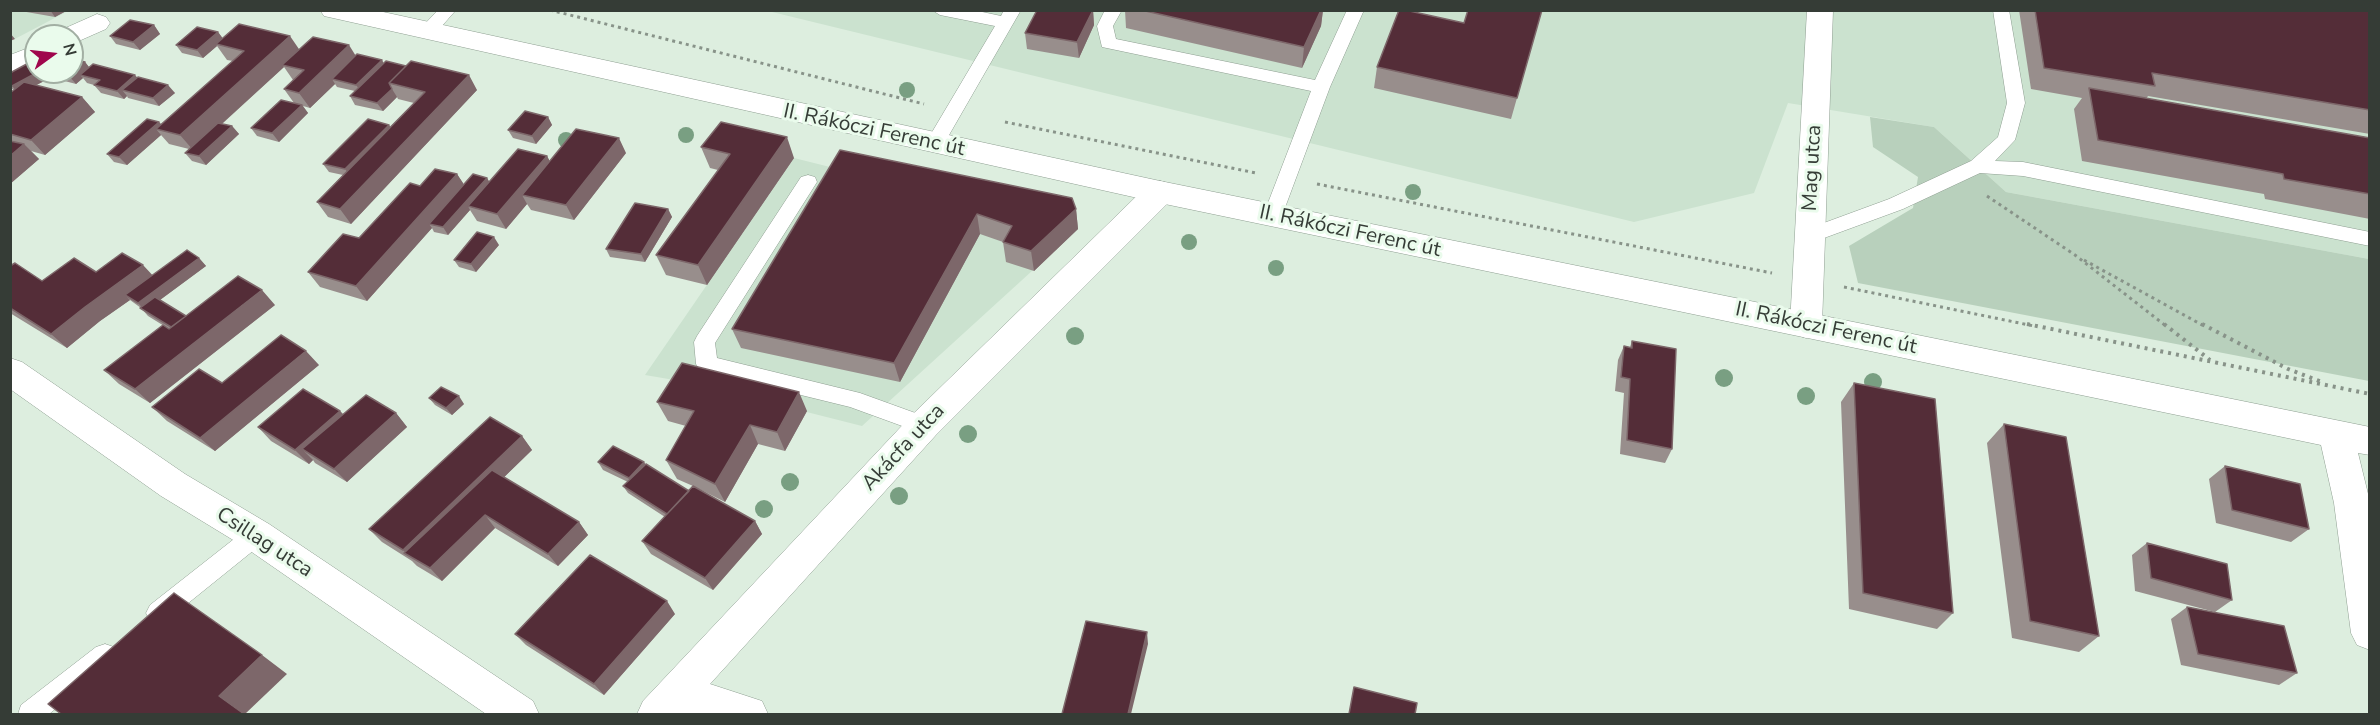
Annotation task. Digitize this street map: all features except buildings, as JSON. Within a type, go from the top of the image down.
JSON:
[{"type":"street","name":"II. Rákóczi Ferenc út","points":[[333,10],[934,144],[1273,216],[2353,438]]},
{"type":"street","name":"Mag utca","points":[[1806,325],[1820,10]]},
{"type":"street","points":[[84,29],[96,23]]},
{"type":"street","points":[[10,67],[24,60]]},
{"type":"street","name":"Akácfa utca","points":[[668,704],[924,425],[1160,192]]},
{"type":"street","name":"Csillag utca","points":[[10,371],[173,485],[256,536],[519,714]]},
{"type":"street","points":[[2353,438],[2352,503],[2370,633]]},
{"type":"street","points":[[668,704],[748,714]]},
{"type":"lane","points":[[428,31],[448,10]]},
{"type":"lane","points":[[934,144],[1009,16],[940,10]]},
{"type":"lane","points":[[1114,10],[1105,26],[1108,43],[1321,87]]},
{"type":"lane","points":[[1809,236],[1896,204],[1978,166],[2006,140],[2016,103],[2001,10]]},
{"type":"lane","points":[[1273,216],[1349,12]]},
{"type":"lane","points":[[1978,166],[2023,169],[2370,239]]},
{"type":"lane","points":[[808,182],[704,342],[707,364],[852,399],[924,425]]},
{"type":"lane","points":[[30,714],[256,536]]},
{"type":"path","points":[[550,10],[953,112],[1808,280],[2370,394]]},
{"type":"path","points":[[1956,176],[2075,255],[2212,362]]},
{"type":"path","points":[[2075,255],[2288,369],[2336,387]]},
{"type":"shaded area","points":[[11,11],[68,11],[43,24],[24,24],[24,34],[11,41]]},
{"type":"shaded area","points":[[768,11],[2369,11],[2369,259],[2006,192],[1934,127],[1788,103],[1754,193],[1634,222]]},
{"type":"shaded area","points":[[1870,117],[1934,127],[2006,192],[2369,259],[2369,381],[1858,283],[1849,246],[1913,208],[1918,177],[1873,147]]},
{"type":"shaded area","points":[[794,158],[1078,229],[862,426],[692,383],[645,375]]}]
